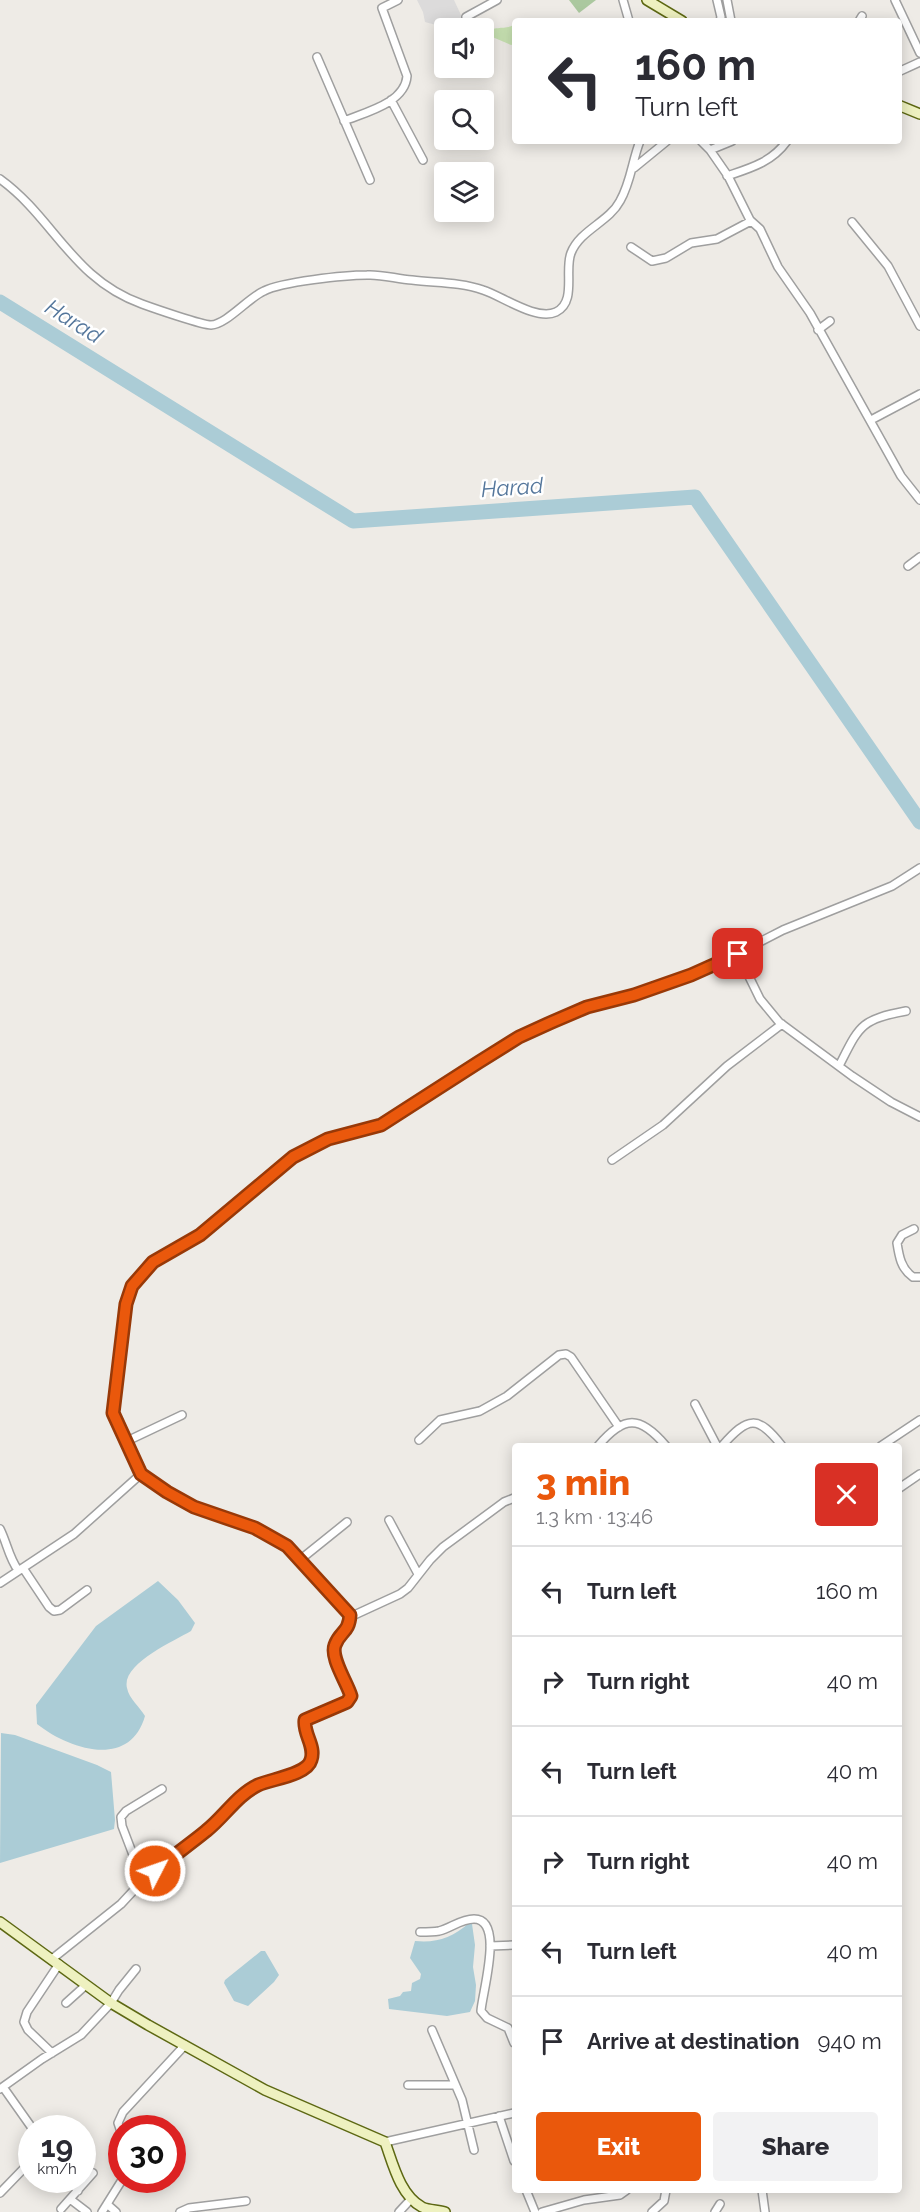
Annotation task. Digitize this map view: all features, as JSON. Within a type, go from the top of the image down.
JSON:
[{"type":"street","points":[[344,122],[390,100],[403,91],[407,76],[382,8],[398,0]]},
{"type":"street","points":[[466,17],[496,0]]},
{"type":"street","points":[[623,0],[628,18]]},
{"type":"street","points":[[647,0],[677,18]]},
{"type":"street","points":[[717,0],[721,18]]},
{"type":"street","points":[[727,0],[730,18]]},
{"type":"street","points":[[895,0],[920,53]]},
{"type":"street","points":[[317,57],[369,180]]},
{"type":"street","points":[[902,70],[920,62]]},
{"type":"street","points":[[390,100],[423,159]]},
{"type":"street","points":[[902,106],[919,112]]},
{"type":"street","points":[[0,179],[21,198],[74,259],[102,284],[140,303],[213,325],[266,289],[368,274],[466,285],[485,290],[534,312],[547,314],[556,312],[562,307],[569,285],[571,252],[585,235],[610,214],[620,202],[634,168],[639,144]]},
{"type":"street","points":[[634,168],[663,144]]},
{"type":"street","points":[[703,144],[728,176],[751,221],[760,229],[778,267],[810,313],[901,476],[920,500]]},
{"type":"street","points":[[710,150],[725,144]]},
{"type":"street","points":[[728,176],[772,158],[784,144]]},
{"type":"street","points":[[631,247],[652,261],[666,258],[691,243],[717,239],[751,221]]},
{"type":"street","points":[[852,222],[888,266],[920,326]]},
{"type":"street","points":[[818,330],[830,321]]},
{"type":"street","points":[[871,420],[920,394]]},
{"type":"street","points":[[908,566],[920,557]]},
{"type":"street","points":[[52,2053],[28,2030],[24,2022],[27,2012],[56,1961],[122,1904],[143,1881],[177,1852],[207,1831],[248,1792],[259,1785],[304,1769],[311,1762],[312,1752],[304,1727],[305,1720],[347,1702],[351,1696],[333,1653],[338,1639],[350,1626],[350,1617],[301,1559],[271,1536],[255,1528],[194,1507],[141,1474],[113,1413],[126,1304],[132,1286],[153,1262],[200,1235],[293,1157],[328,1139],[381,1125],[519,1037],[587,1007],[634,995],[709,968],[783,930],[892,886],[920,868]]},
{"type":"street","points":[[738,954],[760,999],[782,1024],[839,1066],[920,1118]]},
{"type":"street","points":[[839,1066],[861,1028],[871,1020],[885,1014],[906,1011]]},
{"type":"street","points":[[612,1160],[663,1125],[727,1066],[782,1024]]},
{"type":"street","points":[[915,1229],[902,1235],[897,1243],[899,1257],[906,1271],[913,1277],[920,1277]]},
{"type":"street","points":[[419,1440],[440,1420],[480,1411],[521,1386],[559,1355],[566,1354],[571,1357],[619,1427]]},
{"type":"street","points":[[695,1404],[715,1443]]},
{"type":"street","points":[[125,1442],[182,1415]]},
{"type":"street","points":[[886,1443],[920,1420]]},
{"type":"street","points":[[600,1443],[608,1434],[619,1427],[634,1423],[648,1427],[663,1443]]},
{"type":"street","points":[[725,1443],[740,1429],[758,1423],[767,1428],[780,1443]]},
{"type":"street","points":[[0,1583],[74,1534],[141,1474]]},
{"type":"street","points":[[902,1486],[920,1474]]},
{"type":"street","points":[[350,1617],[400,1594],[408,1588],[443,1547],[504,1502],[512,1499]]},
{"type":"street","points":[[389,1520],[418,1574]]},
{"type":"street","points":[[301,1559],[347,1522]]},
{"type":"street","points":[[0,1529],[10,1551],[12,1562],[21,1569],[54,1611],[60,1610],[87,1590]]},
{"type":"street","points":[[143,1881],[122,1826],[121,1817],[126,1811],[162,1789]]},
{"type":"street","points":[[420,1932],[436,1932],[458,1922],[476,1919],[487,1925],[490,1931],[489,1966],[481,2011],[487,2018],[508,2028],[512,2038]]},
{"type":"street","points":[[0,1922],[111,2003],[265,2090],[385,2142],[512,2113]]},
{"type":"street","points":[[490,1946],[512,1945]]},
{"type":"street","points":[[22,2115],[1,2088],[81,2035],[111,2003],[136,1969]]},
{"type":"street","points":[[66,2003],[86,1985]]},
{"type":"street","points":[[432,2030],[456,2085],[469,2123],[474,2150]]},
{"type":"street","points":[[122,2115],[185,2045]]},
{"type":"street","points":[[408,2085],[456,2085]]},
{"type":"street","points":[[499,2116],[512,2155]]},
{"type":"street","points":[[385,2142],[396,2175],[411,2199],[424,2208],[445,2212]]},
{"type":"street","points":[[0,2193],[18,2174]]},
{"type":"street","points":[[61,2209],[76,2193]]},
{"type":"street","points":[[102,2212],[114,2193]]},
{"type":"street","points":[[527,2193],[535,2212]]},
{"type":"street","points":[[542,2212],[584,2200],[623,2193]]},
{"type":"street","points":[[652,2212],[663,2201],[665,2193]]},
{"type":"street","points":[[762,2193],[765,2212]]},
{"type":"street","points":[[70,2199],[87,2212]]},
{"type":"street","points":[[399,2212],[411,2199]]},
{"type":"street","points":[[180,2212],[189,2208],[200,2210],[246,2201]]},
{"type":"street","points":[[107,2204],[116,2212]]},
{"type":"street","points":[[716,2212],[720,2204]]},
{"type":"shaded area","points":[[417,0],[454,0],[462,18],[434,18],[434,24],[425,22]]},
{"type":"green space","points":[[569,0],[596,0],[579,13]]},
{"type":"green space","points":[[512,26],[512,45],[494,38],[494,29]]},
{"type":"water","points":[[158,1581],[178,1600],[195,1623],[191,1631],[140,1662],[127,1679],[128,1692],[145,1716],[137,1733],[126,1743],[113,1749],[98,1750],[66,1741],[37,1724],[36,1705],[96,1626]]},
{"type":"water","points":[[1,1733],[15,1735],[111,1772],[114,1829],[0,1863]]},
{"type":"water","points":[[469,1923],[472,1924],[475,1945],[473,1967],[476,1985],[475,2001],[470,2012],[447,2016],[389,2009],[388,1999],[411,1991],[412,1983],[420,1979],[421,1974],[410,1958],[415,1941],[444,1938]]},
{"type":"water","points":[[261,1951],[265,1951],[279,1975],[248,2006],[234,2001],[224,1983],[225,1980]]},
{"type":"waterway","name":"Harad","points":[[0,302],[353,521],[695,497],[920,822]]},
{"type":"route","points":[[155,1871],[207,1831],[248,1792],[259,1785],[304,1769],[311,1762],[312,1752],[304,1727],[305,1720],[347,1702],[351,1696],[333,1653],[334,1645],[350,1626],[350,1615],[319,1578],[287,1546],[255,1528],[194,1507],[141,1474],[113,1413],[126,1304],[132,1286],[153,1262],[200,1235],[293,1157],[328,1139],[381,1125],[519,1037],[587,1007],[634,995],[691,975],[738,954]]}]
